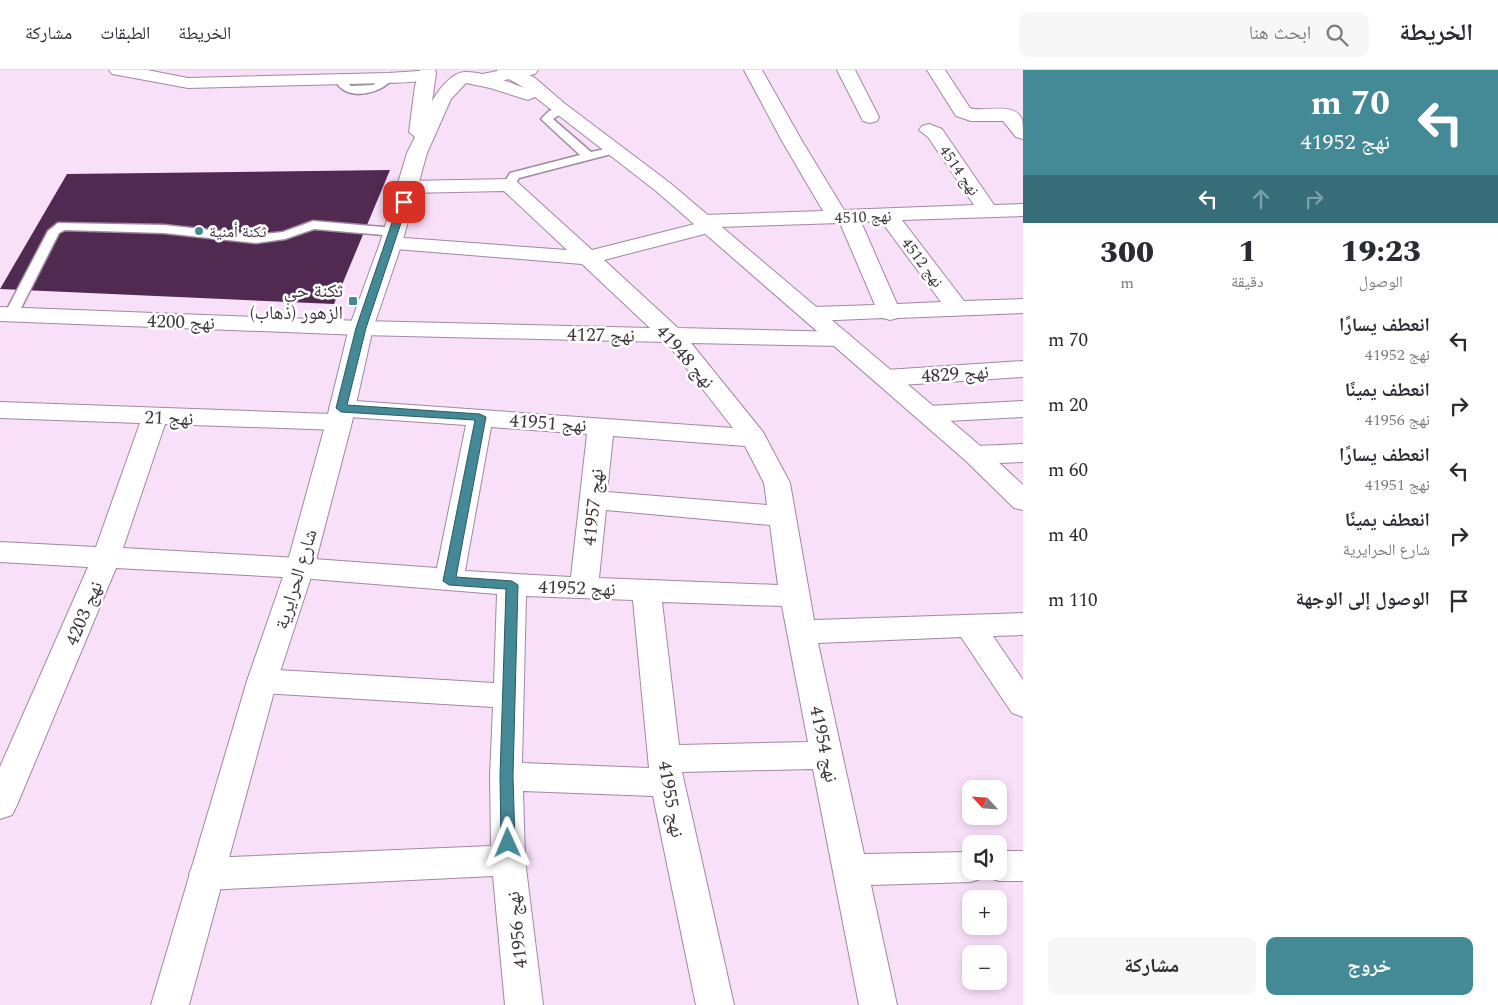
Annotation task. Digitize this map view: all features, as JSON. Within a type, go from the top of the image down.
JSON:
[{"type":"street","points":[[118,70],[190,77],[328,74],[345,78],[388,78],[419,75],[427,72],[432,77],[440,80],[516,71],[559,109],[615,150],[813,314],[975,455],[1023,501]]},
{"type":"street","points":[[753,70],[792,141],[843,216],[890,313]]},
{"type":"street","points":[[846,70],[870,117]]},
{"type":"street","points":[[936,70],[962,111],[971,115],[1006,115],[1011,117],[1023,133]]},
{"type":"street","name":"شارع الحرايرية","points":[[418,153],[427,72]]},
{"type":"street","points":[[468,76],[508,87],[559,109]]},
{"type":"street","name":"شارع الحرايرية","points":[[170,1005],[262,681],[300,568],[361,328],[393,238],[418,153],[443,97],[468,76]]},
{"type":"street","name":"نهج 4514","points":[[929,130],[935,134],[989,212]]},
{"type":"street","points":[[408,187],[509,185]]},
{"type":"street","name":"نهج 41948","points":[[509,185],[673,336],[754,438],[777,482]]},
{"type":"street","name":"نهج 4510","points":[[393,238],[587,258],[706,224],[843,216],[1023,210]]},
{"type":"street","name":"نهج 4512","points":[[887,215],[958,309]]},
{"type":"street","points":[[813,314],[890,313],[1023,306]]},
{"type":"street","name":"نهج 4200","points":[[5,315],[361,328]]},
{"type":"street","name":"نهج 4127","points":[[361,328],[841,339]]},
{"type":"street","name":"نهج 4829","points":[[886,378],[1023,369]]},
{"type":"street","points":[[928,414],[1023,409]]},
{"type":"street","name":"نهج 21","points":[[0,410],[155,416],[340,415]]},
{"type":"street","name":"نهج 41951","points":[[340,415],[480,417],[754,438]]},
{"type":"street","name":"نهج 4203","points":[[0,805],[107,556],[155,416]]},
{"type":"street","points":[[449,581],[480,417]]},
{"type":"street","name":"نهج 41957","points":[[584,587],[601,426]]},
{"type":"street","points":[[975,455],[1023,453]]},
{"type":"street","name":"نهج 41954","points":[[777,482],[794,596],[878,1005]]},
{"type":"street","points":[[593,500],[782,516]]},
{"type":"street","name":"نهج 41952","points":[[0,552],[107,556],[300,568],[512,585],[794,596]]},
{"type":"street","name":"نهج 41956","points":[[512,585],[506,776],[508,860],[524,1005]]},
{"type":"street","name":"نهج 41955","points":[[646,590],[666,771],[715,1005]]},
{"type":"street","points":[[802,632],[1023,624]]},
{"type":"street","points":[[970,627],[1023,704]]},
{"type":"street","points":[[262,681],[510,696]]},
{"type":"street","points":[[506,776],[666,771],[827,755]]},
{"type":"street","points":[[206,874],[508,860]]},
{"type":"street","points":[[1007,866],[1023,866]]},
{"type":"street","points":[[850,870],[962,867]]},
{"type":"lane","points":[[559,109],[552,112],[547,119],[588,156]]},
{"type":"lane","points":[[509,185],[514,176],[615,150]]},
{"type":"lane","points":[[5,315],[54,231],[62,226],[164,229],[241,239],[271,238],[313,225],[326,225],[393,238]]},
{"type":"building","name":"ثكنة أمنية","points":[[390,170],[334,304],[0,289],[67,174]]},
{"type":"place","name":"ثكنة أمنية","points":[[199,231]]},
{"type":"place","name":"ثكنة حي الزهور (ذهاب)","points":[[353,301]]},
{"type":"route","points":[[404,202],[361,328],[341,408],[480,417],[449,581],[512,585],[506,776],[508,843]]}]
